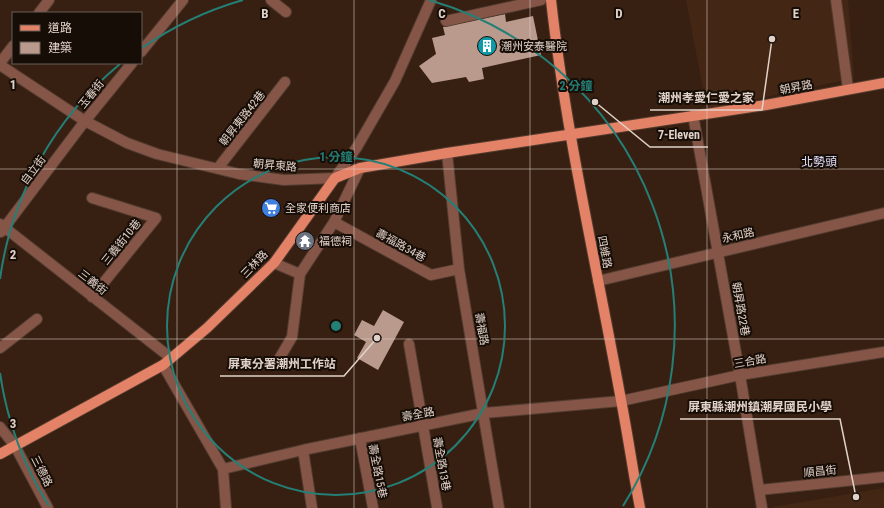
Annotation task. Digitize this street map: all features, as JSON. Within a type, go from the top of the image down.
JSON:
[{"type":"main road","name":"四維路","points":[[551,0],[557,57],[570,135],[640,508]]},
{"type":"main road","name":"朝昇路","points":[[570,135],[766,105],[884,83]]},
{"type":"main road","name":"朝昇東路","points":[[335,178],[360,168],[447,153],[570,135]]},
{"type":"main road","name":"三林路","points":[[0,454],[167,361],[207,328],[274,262],[335,178]]},
{"type":"street","points":[[40,12],[49,0]]},
{"type":"street","points":[[142,51],[183,0]]},
{"type":"street","points":[[271,0],[286,12]]},
{"type":"street","name":"三林路","points":[[335,178],[357,147],[395,81],[431,0]]},
{"type":"street","points":[[446,21],[541,0]]},
{"type":"street","points":[[836,0],[848,89]]},
{"type":"street","points":[[0,64],[12,47]]},
{"type":"street","name":"朝昇東路","points":[[0,64],[85,121],[127,143],[157,154],[239,174],[284,180],[335,178]]},
{"type":"street","name":"玉春街","points":[[85,121],[131,64]]},
{"type":"street","name":"朝昇東路42巷","points":[[218,168],[285,82]]},
{"type":"street","name":"朝昇路22巷","points":[[693,115],[740,375],[762,508]]},
{"type":"street","name":"自立街","points":[[1,228],[85,121]]},
{"type":"street","name":"壽福路","points":[[447,153],[459,269],[499,508]]},
{"type":"street","points":[[279,359],[292,338],[300,274],[334,222],[360,168]]},
{"type":"street","name":"三義街10巷","points":[[92,198],[156,218],[92,297]]},
{"type":"street","name":"永和路","points":[[598,280],[884,213]]},
{"type":"street","name":"壽福路34巷","points":[[334,222],[431,275],[459,269]]},
{"type":"street","name":"三義街","points":[[1,228],[92,297],[167,361]]},
{"type":"street","points":[[274,262],[300,274]]},
{"type":"street","points":[[0,348],[37,319]]},
{"type":"street","name":"壽全路13巷","points":[[409,344],[437,507]]},
{"type":"street","name":"三合路","points":[[621,401],[740,375],[884,352]]},
{"type":"street","points":[[167,361],[223,469],[226,508]]},
{"type":"street","name":"壽全路","points":[[223,469],[303,450],[484,413],[621,401]]},
{"type":"street","name":"三德路","points":[[0,427],[15,446],[48,508]]},
{"type":"street","name":"壽全路15巷","points":[[360,438],[373,508]]},
{"type":"street","points":[[303,450],[312,508]]},
{"type":"street","name":"順昌街","points":[[759,490],[884,477]]},
{"type":"shaded area","points":[[686,0],[848,0],[854,78],[707,110]]},
{"type":"shaded area","points":[[884,488],[884,508],[773,508],[773,507]]},
{"type":"building","name":"潮州安泰醫院","points":[[505,14],[506,22],[533,16],[541,55],[482,68],[484,79],[469,82],[466,77],[432,83],[419,66],[436,54],[432,38],[445,35],[443,27]]},
{"type":"building","points":[[383,310],[404,322],[378,370],[357,358],[366,342],[354,335],[362,320],[374,326]]},
{"type":"place","name":"潮州孝愛仁愛之家","points":[[772,39]]},
{"type":"place","name":"潮州安泰醫院","points":[[487,46]]},
{"type":"place","name":"7-Eleven","points":[[595,102]]},
{"type":"place","name":"全家便利商店","points":[[271,208]]},
{"type":"place","name":"福德祠","points":[[305,241]]},
{"type":"place","name":"屏東分署潮州工作站","points":[[377,338]]},
{"type":"place","name":"屏東縣潮州鎮潮昇國民小學","points":[[856,497]]},
{"type":"district","name":"北勢頭","points":[[819,162]]}]
